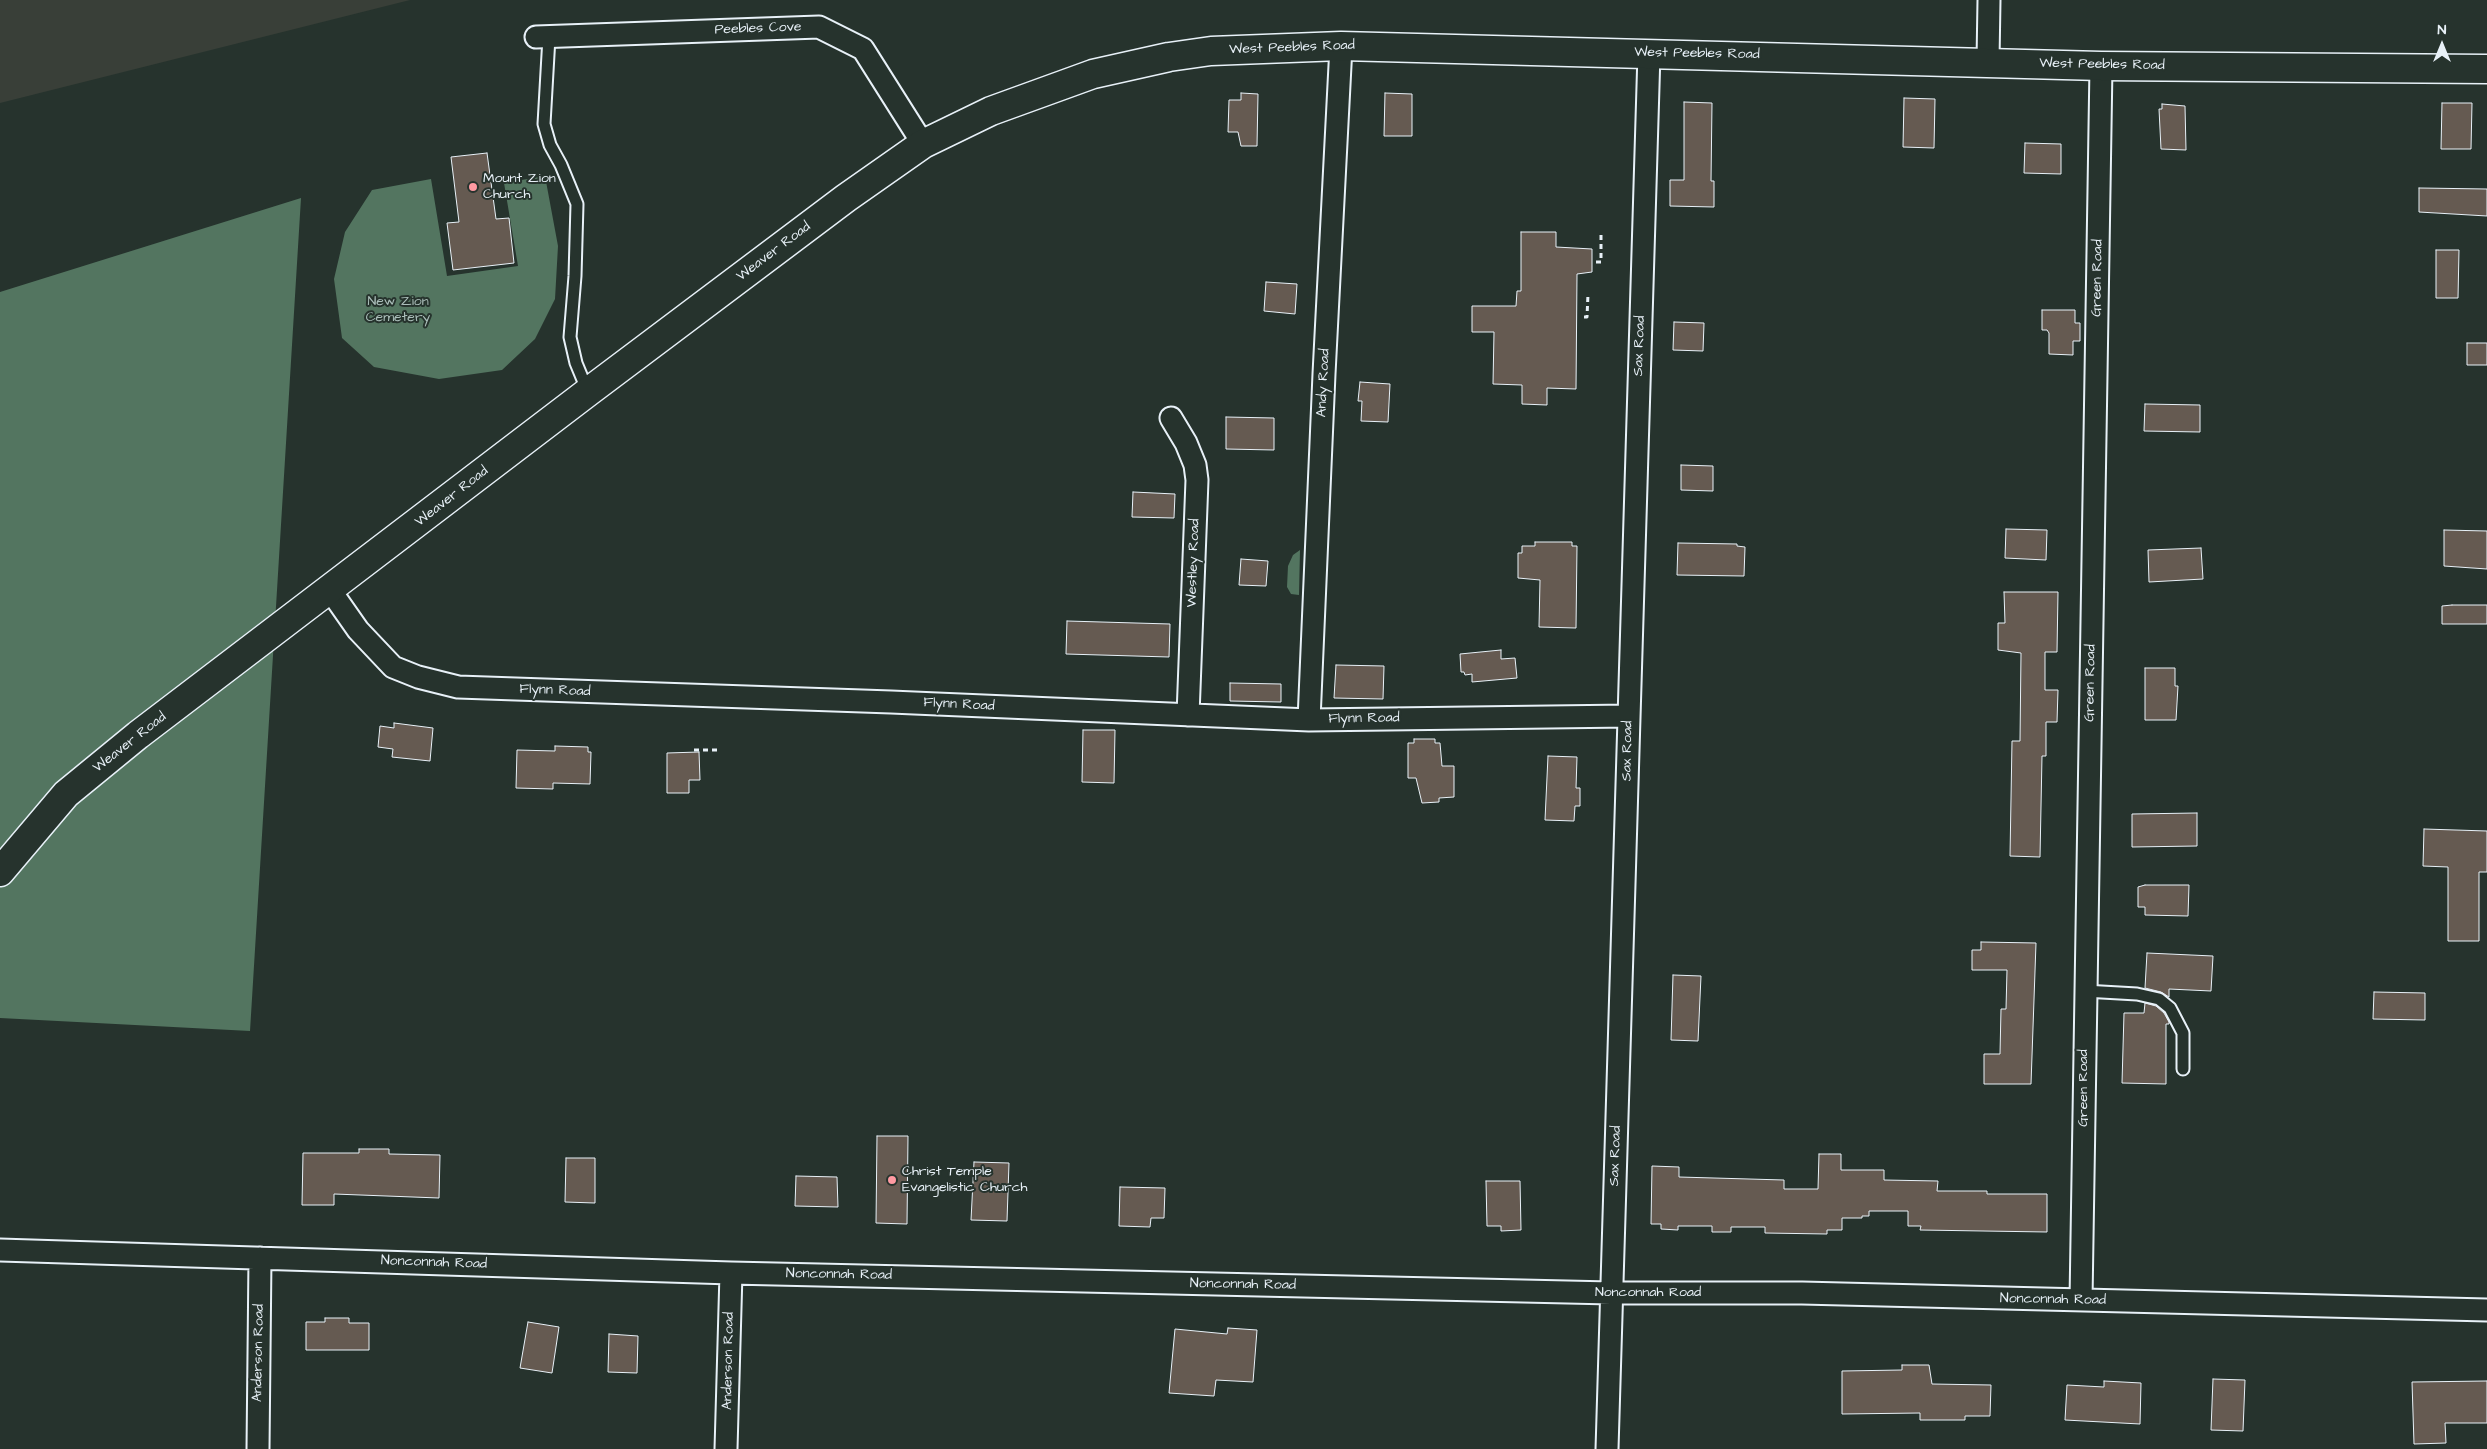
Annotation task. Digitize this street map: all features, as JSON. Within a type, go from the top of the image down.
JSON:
[{"type":"main road","name":"West Peebles Road","points":[[923,144],[991,111],[1031,95],[1124,66],[1169,56],[1211,51],[1341,46],[1988,61],[2101,66],[2487,69]]},
{"type":"main road","name":"Weaver Road","points":[[0,872],[66,794],[138,735],[588,392],[923,144]]},
{"type":"street","points":[[1988,0],[1988,61]]},
{"type":"street","name":"Peebles Cove","points":[[542,37],[820,27],[863,49],[923,144]]},
{"type":"street","name":"Andy Road","points":[[1309,720],[1341,46]]},
{"type":"street","name":"Sax Road","points":[[1607,1449],[1649,53]]},
{"type":"street","name":"Green Road","points":[[2081,1300],[2084,991],[2097,406],[2101,66]]},
{"type":"street","name":"Westley Road","points":[[1171,418],[1186,443],[1196,465],[1197,480],[1188,715]]},
{"type":"street","name":"Flynn Road","points":[[330,590],[358,630],[393,667],[418,677],[458,688],[891,702],[1309,720],[1629,716]]},
{"type":"street","name":"Nonconnah Road","points":[[0,1250],[731,1273],[1611,1293],[1802,1293],[2487,1310]]},
{"type":"street","name":"Anderson Road","points":[[258,1449],[260,1258]]},
{"type":"street","name":"Anderson Road","points":[[726,1449],[731,1273]]},
{"type":"lane","points":[[542,37],[544,124],[550,145],[561,165],[576,204],[575,276],[570,337],[576,363],[588,392]]},
{"type":"lane","points":[[2084,991],[2137,994],[2159,999],[2170,1008],[2183,1033],[2183,1069]]},
{"type":"path","points":[[1596,262],[1601,262],[1601,235]]},
{"type":"path","points":[[1584,316],[1587,316],[1588,294]]},
{"type":"path","points":[[694,750],[721,750]]},
{"type":"shaded area","points":[[0,0],[410,0],[0,103]]},
{"type":"green space","name":"New Zion Cemetery","points":[[545,176],[558,246],[555,299],[535,339],[502,370],[439,379],[374,367],[342,338],[334,279],[345,232],[372,190],[431,179],[447,276],[518,266],[504,183]]},
{"type":"green space","points":[[301,198],[250,1031],[0,1018],[0,292]]},
{"type":"green space","points":[[1300,550],[1299,595],[1291,594],[1287,587],[1288,566],[1293,555]]},
{"type":"building","points":[[1241,93],[1258,94],[1257,146],[1241,146],[1238,132],[1228,132],[1229,100],[1241,100]]},
{"type":"building","points":[[1385,93],[1412,94],[1412,136],[1384,136]]},
{"type":"building","points":[[1904,98],[1935,99],[1934,148],[1903,147]]},
{"type":"building","points":[[1684,102],[1712,103],[1711,181],[1714,181],[1714,207],[1670,206],[1670,180],[1684,180]]},
{"type":"building","points":[[2442,103],[2472,103],[2471,149],[2441,149]]},
{"type":"building","points":[[2162,104],[2185,106],[2186,150],[2161,149],[2159,109],[2162,109]]},
{"type":"building","points":[[2025,143],[2061,144],[2061,174],[2024,173]]},
{"type":"building","name":"Mount Zion Church","points":[[487,153],[496,219],[509,218],[514,263],[453,270],[447,223],[459,222],[451,157]]},
{"type":"building","points":[[2419,188],[2487,189],[2487,216],[2419,212]]},
{"type":"building","points":[[1521,232],[1556,232],[1556,247],[1592,249],[1592,272],[1577,274],[1576,389],[1547,388],[1547,405],[1522,404],[1522,385],[1493,384],[1494,332],[1472,332],[1472,306],[1516,306],[1517,291],[1521,291]]},
{"type":"building","points":[[2436,250],[2459,250],[2458,298],[2436,298]]},
{"type":"building","points":[[1266,282],[1297,284],[1295,314],[1264,311]]},
{"type":"building","points":[[2042,310],[2075,310],[2075,323],[2080,323],[2080,341],[2073,341],[2073,355],[2049,354],[2049,333],[2047,330],[2042,330]]},
{"type":"building","points":[[1674,322],[1704,323],[1703,351],[1673,350]]},
{"type":"building","points":[[2467,343],[2487,343],[2487,365],[2467,365]]},
{"type":"building","points":[[1360,382],[1390,384],[1388,422],[1361,421],[1362,401],[1358,401]]},
{"type":"building","points":[[2145,404],[2200,405],[2200,432],[2144,431]]},
{"type":"building","points":[[1226,417],[1274,418],[1274,450],[1226,449]]},
{"type":"building","points":[[1681,465],[1713,466],[1713,491],[1681,490]]},
{"type":"building","points":[[1133,492],[1175,494],[1174,518],[1132,517]]},
{"type":"building","points":[[2006,529],[2047,530],[2046,560],[2005,558]]},
{"type":"building","points":[[2444,530],[2487,531],[2487,569],[2444,566]]},
{"type":"building","points":[[1535,542],[1572,542],[1572,546],[1577,546],[1576,628],[1539,627],[1540,580],[1518,578],[1518,553],[1522,553],[1522,546],[1535,546]]},
{"type":"building","points":[[1678,543],[1737,544],[1737,546],[1745,547],[1744,576],[1677,575]]},
{"type":"building","points":[[2201,548],[2203,579],[2149,582],[2148,550]]},
{"type":"building","points":[[1241,559],[1268,561],[1266,586],[1239,585]]},
{"type":"building","points":[[2004,592],[2058,592],[2057,652],[2045,652],[2045,690],[2058,690],[2057,722],[2046,722],[2046,756],[2042,756],[2040,857],[2010,856],[2012,741],[2020,741],[2021,653],[1998,650],[1998,623],[2005,623]]},
{"type":"building","points":[[2487,605],[2487,624],[2442,624],[2442,606]]},
{"type":"building","points":[[1067,621],[1170,624],[1169,657],[1066,654]]},
{"type":"building","points":[[1501,650],[1501,659],[1515,658],[1517,678],[1472,682],[1472,674],[1465,675],[1464,672],[1461,672],[1460,654]]},
{"type":"building","points":[[1336,665],[1384,666],[1383,699],[1334,698]]},
{"type":"building","points":[[2145,668],[2175,668],[2175,686],[2178,686],[2176,720],[2145,720]]},
{"type":"building","points":[[1230,683],[1281,684],[1281,702],[1230,701]]},
{"type":"building","points":[[394,723],[433,728],[430,761],[392,757],[393,749],[378,747],[380,726],[394,728]]},
{"type":"building","points":[[1083,730],[1115,730],[1114,783],[1082,782]]},
{"type":"building","points":[[1414,739],[1435,739],[1435,743],[1440,743],[1442,766],[1454,766],[1454,797],[1439,798],[1439,802],[1422,803],[1416,778],[1408,778],[1408,743],[1414,743]]},
{"type":"building","points":[[555,746],[588,747],[588,752],[591,752],[590,784],[553,783],[553,789],[516,788],[517,750],[555,751]]},
{"type":"building","points":[[699,752],[700,780],[689,780],[689,793],[667,793],[667,753]]},
{"type":"building","points":[[1548,756],[1577,757],[1576,788],[1580,788],[1580,806],[1575,806],[1574,821],[1545,820]]},
{"type":"building","points":[[2197,813],[2197,846],[2132,847],[2132,814]]},
{"type":"building","points":[[2424,829],[2487,831],[2487,872],[2479,872],[2479,941],[2448,941],[2448,867],[2423,866]]},
{"type":"building","points":[[2145,885],[2189,885],[2188,916],[2145,915],[2145,907],[2138,907],[2138,887]]},
{"type":"building","points":[[1981,942],[2036,943],[2031,1084],[1984,1084],[1984,1054],[2000,1054],[2001,1009],[2006,1009],[2007,970],[1972,970],[1972,950],[1981,950]]},
{"type":"building","points":[[2147,953],[2213,956],[2211,991],[2169,989],[2169,997],[2161,992],[2145,988]]},
{"type":"building","points":[[1673,975],[1701,976],[1698,1041],[1671,1040]]},
{"type":"building","points":[[2374,992],[2425,993],[2425,1020],[2373,1019]]},
{"type":"building","points":[[2145,1003],[2156,1006],[2164,1013],[2169,1022],[2169,1024],[2166,1024],[2166,1084],[2122,1083],[2124,1013],[2144,1013]]},
{"type":"building","name":"Christ Temple Evangelistic Church","points":[[877,1136],[908,1136],[907,1224],[876,1223]]},
{"type":"building","points":[[359,1149],[389,1149],[389,1154],[440,1155],[439,1198],[334,1194],[334,1205],[302,1205],[303,1153],[359,1153]]},
{"type":"building","points":[[1819,1154],[1841,1154],[1841,1170],[1884,1170],[1884,1180],[1938,1181],[1937,1191],[1987,1191],[1987,1194],[2047,1194],[2047,1232],[1920,1230],[1921,1226],[1908,1226],[1908,1211],[1869,1211],[1869,1216],[1862,1216],[1862,1218],[1842,1218],[1842,1230],[1827,1230],[1827,1234],[1765,1233],[1765,1227],[1731,1227],[1731,1232],[1712,1232],[1712,1226],[1678,1226],[1678,1230],[1661,1229],[1661,1224],[1651,1224],[1652,1166],[1679,1167],[1679,1177],[1784,1180],[1784,1189],[1818,1189]]},
{"type":"building","points":[[566,1158],[595,1158],[595,1203],[565,1202]]},
{"type":"building","points":[[974,1162],[1009,1163],[1007,1221],[971,1220]]},
{"type":"building","points":[[796,1176],[837,1177],[838,1207],[795,1206]]},
{"type":"building","points":[[1486,1181],[1520,1181],[1521,1230],[1501,1231],[1501,1226],[1487,1226]]},
{"type":"building","points":[[1120,1187],[1165,1188],[1164,1218],[1151,1218],[1150,1227],[1119,1226]]},
{"type":"building","points":[[325,1318],[349,1318],[349,1323],[369,1323],[369,1350],[306,1350],[306,1322],[325,1322]]},
{"type":"building","points":[[528,1322],[559,1327],[552,1373],[520,1368]]},
{"type":"building","points":[[1228,1328],[1257,1330],[1253,1382],[1216,1380],[1214,1396],[1169,1393],[1175,1329],[1227,1334]]},
{"type":"building","points":[[609,1334],[638,1336],[637,1373],[608,1372]]},
{"type":"building","points":[[1902,1365],[1929,1365],[1932,1384],[1991,1385],[1990,1416],[1965,1416],[1965,1420],[1920,1420],[1920,1413],[1842,1414],[1842,1371],[1902,1370]]},
{"type":"building","points":[[2213,1379],[2245,1380],[2243,1431],[2211,1430]]},
{"type":"building","points":[[2104,1381],[2141,1383],[2140,1424],[2065,1420],[2067,1385],[2104,1387]]},
{"type":"building","points":[[2487,1381],[2487,1423],[2445,1423],[2446,1443],[2414,1444],[2412,1382]]},
{"type":"place","name":"Mount Zion Church","points":[[473,187]]},
{"type":"place","name":"Christ Temple Evangelistic Church","points":[[892,1180]]}]
